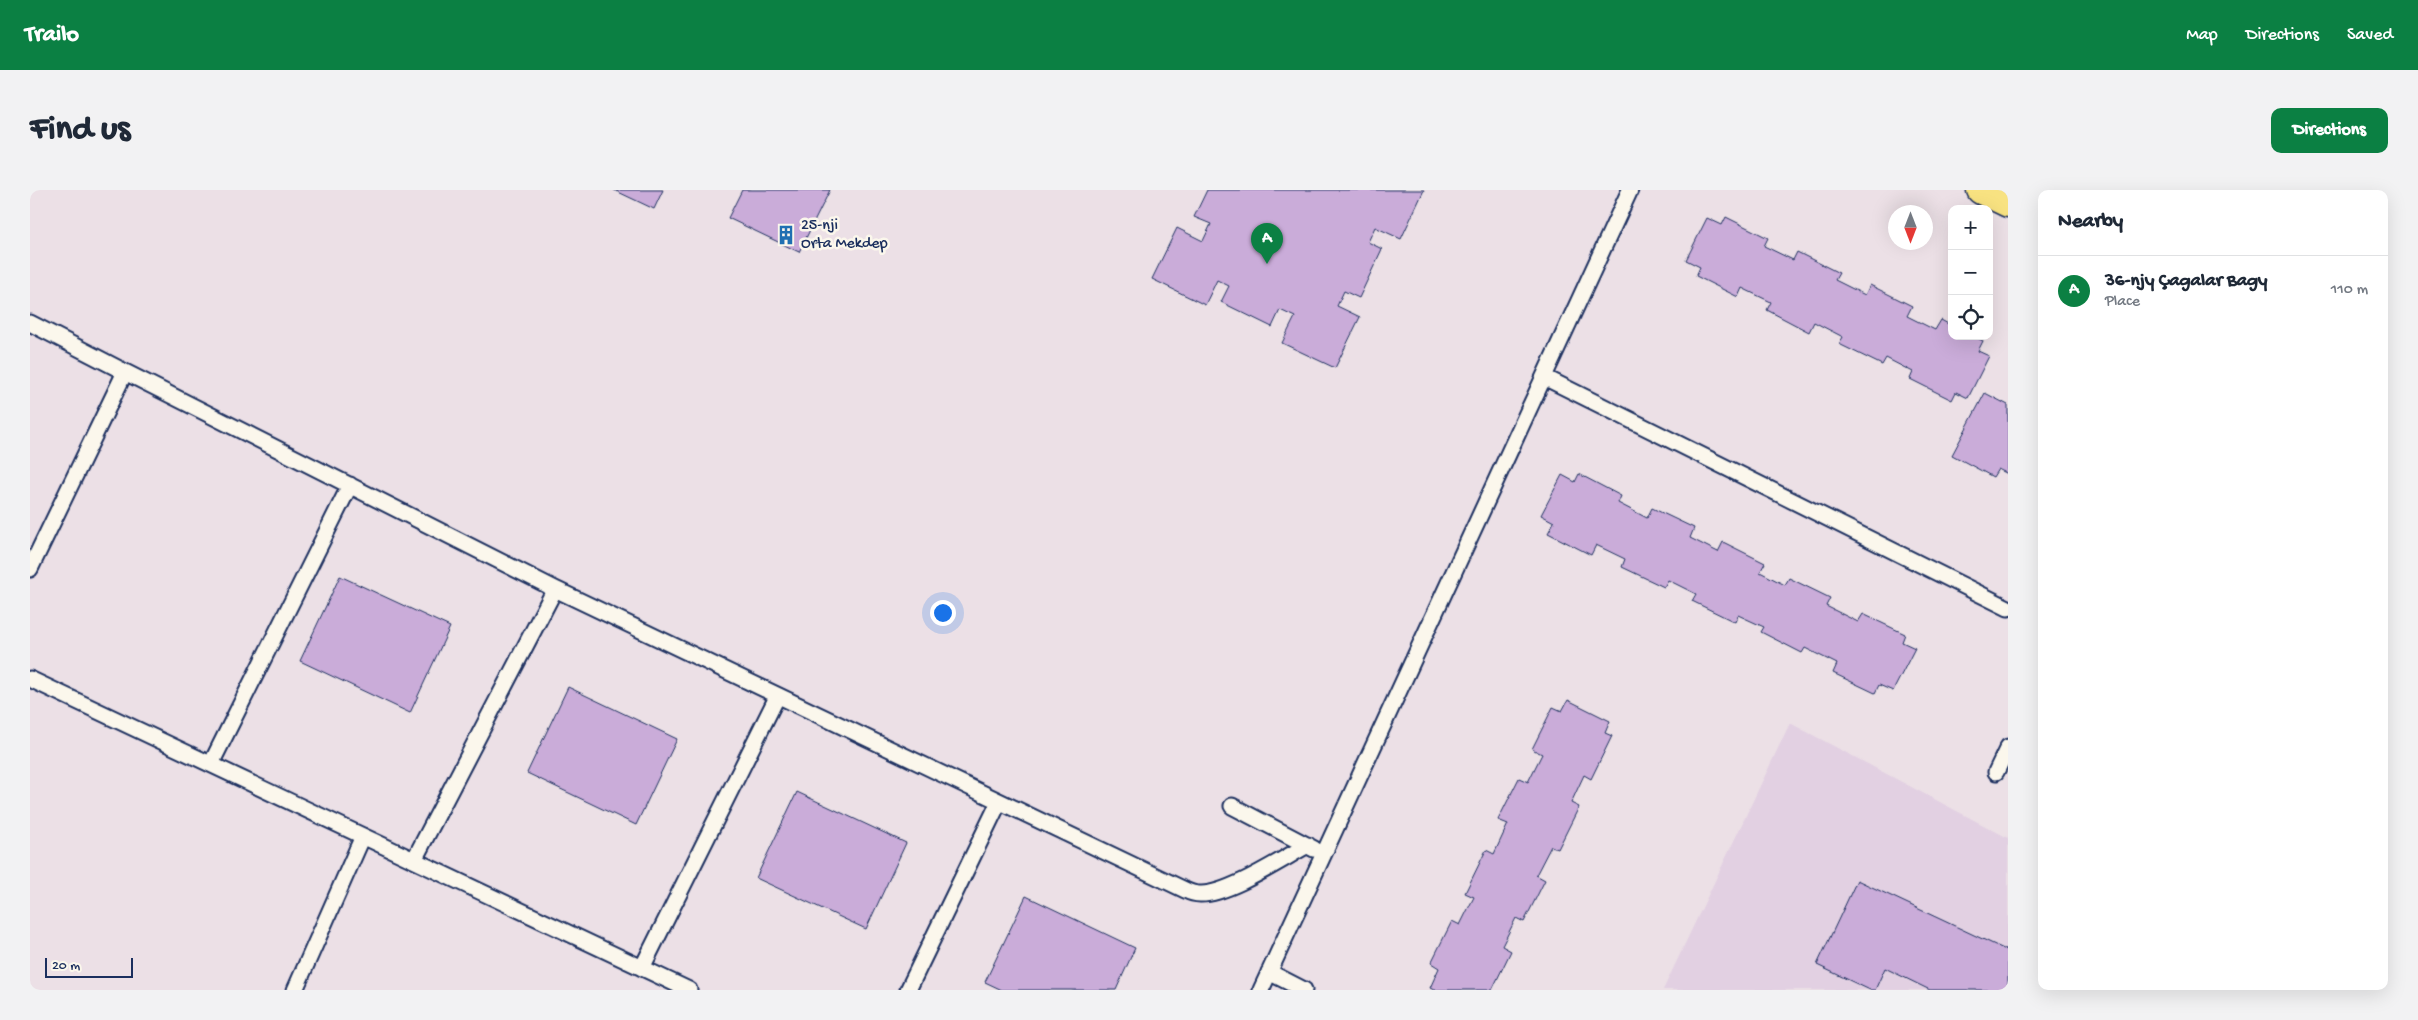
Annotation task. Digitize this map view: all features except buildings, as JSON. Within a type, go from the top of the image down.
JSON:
[{"type":"main road","points":[[1981,190],[2008,203]]},
{"type":"lane","points":[[1261,990],[1630,190]]},
{"type":"lane","points":[[30,323],[555,589],[777,697],[1185,890],[1200,894],[1227,887],[1308,845]]},
{"type":"lane","points":[[30,569],[125,372]]},
{"type":"lane","points":[[1544,377],[2008,608]]},
{"type":"lane","points":[[211,764],[350,486]]},
{"type":"lane","points":[[414,860],[555,589]]},
{"type":"lane","points":[[30,679],[689,990]]},
{"type":"lane","points":[[642,968],[777,697]]},
{"type":"lane","points":[[1996,772],[2008,747]]},
{"type":"lane","points":[[908,990],[999,802]]},
{"type":"lane","points":[[1232,806],[1324,854]]},
{"type":"lane","points":[[295,990],[363,836]]},
{"type":"lane","points":[[1269,972],[1304,990]]},
{"type":"shaded area","points":[[1790,723],[2008,838],[2008,990],[1663,990]]},
{"type":"place","name":"25-nji Orta Mekdep","points":[[786,235]]},
{"type":"place","name":"36-njy Çagalar Bagy","points":[[1267,264]]}]
